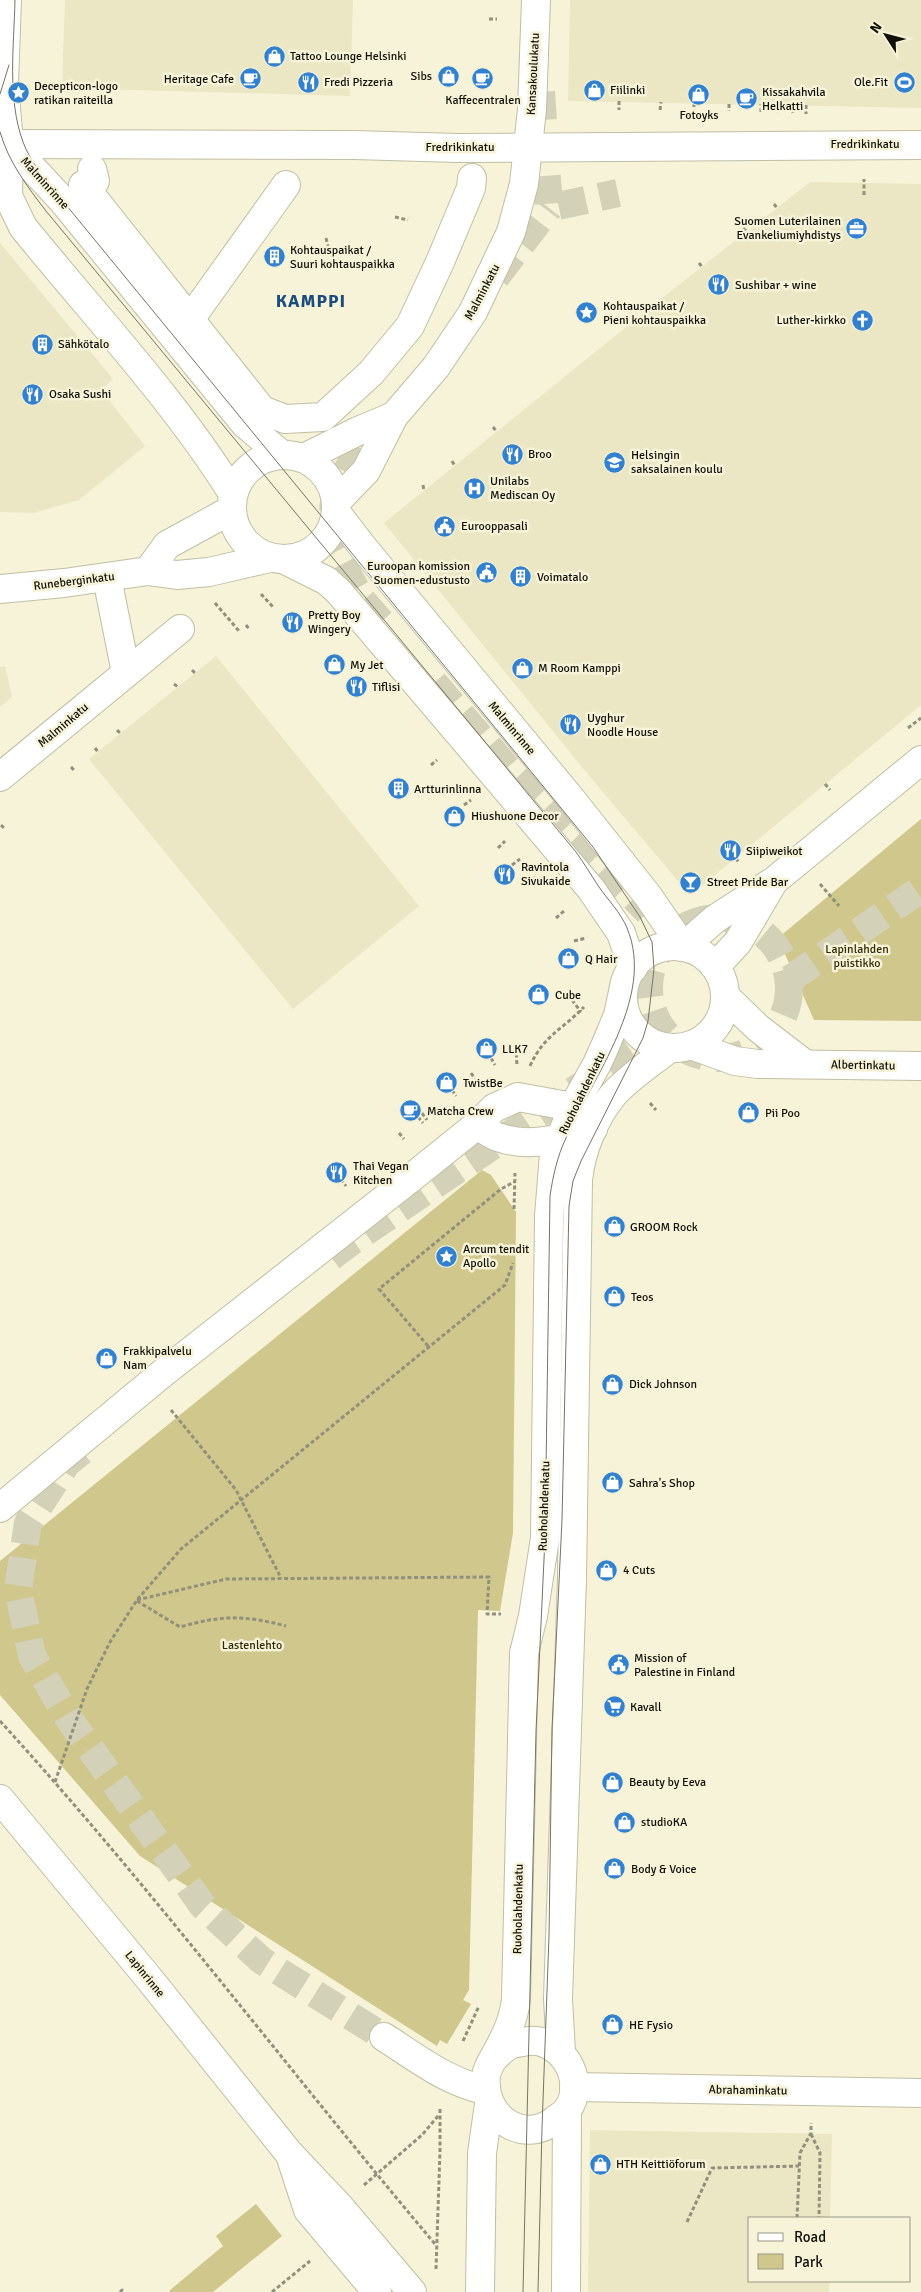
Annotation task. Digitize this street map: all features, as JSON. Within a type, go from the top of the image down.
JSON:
[{"type":"street","points":[[4,144],[7,0]]},
{"type":"street","name":"Kansakoulukatu","points":[[528,147],[532,109],[536,0]]},
{"type":"street","name":"Fredrikinkatu","points":[[4,144],[528,147],[921,144]]},
{"type":"street","name":"Malminrinne","points":[[4,144],[62,200],[245,424],[293,456]]},
{"type":"street","name":"Malminrinne","points":[[4,144],[8,196],[23,228],[165,398],[207,454],[232,502]]},
{"type":"street","name":"Malminkatu","points":[[336,507],[366,471],[394,416],[436,367],[473,312],[491,279],[516,219],[524,184],[528,147]]},
{"type":"street","points":[[82,183],[191,318],[262,410],[285,419],[326,420],[371,372],[410,326],[440,262],[471,188],[472,178]]},
{"type":"street","points":[[191,318],[226,280],[286,184]]},
{"type":"street","name":"Malminkatu","points":[[293,456],[394,416]]},
{"type":"street","points":[[278,559],[300,557],[318,547],[332,528],[336,507],[333,488],[327,476],[317,465],[293,456],[265,458],[254,464],[239,479],[232,502],[235,526],[243,540],[255,551],[327,581],[339,592],[591,889],[621,933],[628,980],[627,1019],[633,1029],[643,1038],[657,1046],[681,1047],[702,1040],[719,1021],[725,996],[724,986],[715,967],[695,951],[683,947],[659,948],[640,959],[628,980]]},
{"type":"street","points":[[148,571],[168,545],[232,502]]},
{"type":"street","name":"Malminrinne","points":[[336,507],[367,552],[643,889],[683,947]]},
{"type":"street","name":"Runeberginkatu","points":[[0,589],[107,578],[148,571],[177,575],[209,572],[278,559]]},
{"type":"street","points":[[107,578],[126,673]]},
{"type":"street","name":"Malminkatu","points":[[0,777],[180,629]]},
{"type":"street","points":[[683,947],[715,919],[774,881],[921,760]]},
{"type":"street","points":[[715,967],[738,942],[774,881]]},
{"type":"street","name":"Ruoholahdenkatu","points":[[494,2058],[515,2014],[516,1999],[524,1653],[533,1616],[545,1538],[549,1216],[554,1154],[573,1107],[597,1064],[618,1015],[628,980]]},
{"type":"street","points":[[725,996],[758,1028],[805,1064]]},
{"type":"street","name":"Ruoholahdenkatu","points":[[561,2052],[558,1999],[572,1579],[577,1204],[580,1165],[593,1129],[613,1095],[681,1047]]},
{"type":"street","name":"Albertinkatu","points":[[681,1047],[735,1061],[758,1064],[921,1066]]},
{"type":"street","points":[[0,1508],[163,1373],[477,1125],[494,1108],[518,1097],[573,1107],[593,1129],[559,1140],[515,1142],[498,1138],[477,1125]]},
{"type":"street","name":"Lapinrinne","points":[[0,1798],[147,1976],[288,2152],[324,2188],[412,2292]]},
{"type":"street","points":[[384,2037],[448,2078],[468,2086],[487,2097],[505,2122],[526,2130],[547,2126],[570,2099]]},
{"type":"street","points":[[480,2292],[482,2153],[487,2097],[486,2074],[494,2058],[510,2045],[529,2040],[544,2043],[561,2052],[571,2068],[566,2292]]},
{"type":"street","name":"Abrahaminkatu","points":[[570,2099],[811,2092],[921,2094]]},
{"type":"street","name":"Lapinrinne","points":[[288,2152],[308,2210],[377,2292]]},
{"type":"path","points":[[489,19],[497,19]]},
{"type":"path","points":[[619,102],[619,110]]},
{"type":"path","points":[[660,110],[661,102]]},
{"type":"path","points":[[694,103],[694,111]]},
{"type":"path","points":[[729,104],[729,111]]},
{"type":"path","points":[[761,104],[761,112]]},
{"type":"path","points":[[776,112],[777,105]]},
{"type":"path","points":[[792,105],[792,113]]},
{"type":"path","points":[[806,105],[806,114]]},
{"type":"path","points":[[864,176],[864,194]]},
{"type":"path","points":[[774,204],[777,208]]},
{"type":"path","points":[[395,217],[408,220]]},
{"type":"path","points":[[743,228],[746,232]]},
{"type":"path","points":[[326,238],[329,250]]},
{"type":"path","points":[[699,263],[702,267]]},
{"type":"path","points":[[493,427],[497,432]]},
{"type":"path","points":[[452,461],[454,466]]},
{"type":"path","points":[[423,485],[424,491]]},
{"type":"path","points":[[260,593],[274,608]]},
{"type":"path","points":[[214,601],[239,631]]},
{"type":"path","points":[[174,684],[178,687]]},
{"type":"path","points":[[117,730],[120,733]]},
{"type":"path","points":[[95,748],[98,752]]},
{"type":"path","points":[[431,765],[436,760]]},
{"type":"path","points":[[71,767],[75,771]]},
{"type":"path","points":[[825,784],[830,790]]},
{"type":"path","points":[[464,805],[470,800]]},
{"type":"path","points":[[1,825],[4,828]]},
{"type":"path","points":[[498,848],[505,840]]},
{"type":"path","points":[[736,858],[739,862]]},
{"type":"path","points":[[512,865],[520,859]]},
{"type":"path","points":[[528,884],[536,877]]},
{"type":"path","points":[[820,884],[839,906]]},
{"type":"path","points":[[556,918],[564,911]]},
{"type":"path","points":[[574,941],[587,938]]},
{"type":"path","points":[[518,1097],[538,1049],[549,1036],[580,1011],[572,1000]]},
{"type":"path","points":[[491,1058],[495,1065]]},
{"type":"path","points":[[471,1074],[476,1080]]},
{"type":"path","points":[[452,1090],[456,1096]]},
{"type":"path","points":[[418,1117],[425,1121],[422,1113]]},
{"type":"path","points":[[399,1133],[404,1139]]},
{"type":"path","points":[[341,1179],[346,1186]]},
{"type":"path","points":[[428,1346],[379,1289],[501,1189],[515,1182],[514,1210]]},
{"type":"path","points":[[55,1782],[86,1689],[110,1642],[137,1600],[181,1549],[505,1285],[513,1267],[513,1257]]},
{"type":"path","points":[[172,1412],[242,1500],[282,1578]]},
{"type":"path","points":[[137,1600],[226,1578],[489,1577],[487,1614],[505,1614]]},
{"type":"path","points":[[137,1600],[180,1627],[211,1618],[238,1617],[263,1620],[286,1626]]},
{"type":"path","points":[[0,1721],[55,1782],[435,2245],[440,2151],[440,2106]]},
{"type":"path","points":[[811,2092],[811,2133],[820,2152],[819,2217]]},
{"type":"path","points":[[376,2174],[422,2135],[439,2116]]},
{"type":"path","points":[[797,2217],[800,2153],[811,2133]]},
{"type":"path","points":[[688,2222],[712,2168],[799,2166]]},
{"type":"path","points":[[272,2292],[316,2256]]},
{"type":"path","points":[[120,2292],[122,2290],[124,2292]]},
{"type":"shaded area","points":[[65,0],[353,0],[350,96],[62,88]]},
{"type":"shaded area","points":[[570,0],[921,0],[921,108],[568,101]]},
{"type":"shaded area","points":[[810,182],[921,184],[921,705],[698,889],[689,889],[683,887],[586,772],[384,523],[657,302]]},
{"type":"shaded area","name":"Sähkötalo","points":[[0,243],[113,379],[101,390],[145,446],[79,500],[33,513],[0,512]]},
{"type":"shaded area","points":[[216,656],[419,906],[293,1009],[89,759]]},
{"type":"shaded area","points":[[5,666],[12,697],[0,707],[0,667]]},
{"type":"shaded area","points":[[590,2130],[832,2134],[830,2217],[748,2217],[748,2282],[829,2282],[829,2292],[588,2292]]},
{"type":"green space","name":"Lapinlahden puistikko","points":[[921,819],[921,1021],[814,1020],[778,938]]},
{"type":"green space","name":"Lastenlehto","points":[[482,1170],[491,1175],[516,1212],[513,1533],[500,1611],[478,1610],[469,1990],[463,2000],[471,2004],[447,2044],[440,2040],[437,2046],[140,1856],[0,1695],[0,1561]]},
{"type":"green space","points":[[256,2204],[282,2236],[213,2292],[170,2292],[223,2246],[216,2236]]},
{"type":"tunnel","points":[[541,92],[549,208],[618,193]]},
{"type":"tunnel","points":[[496,277],[549,208]]},
{"type":"tunnel","points":[[381,622],[361,599],[330,541],[335,491],[359,450],[387,415]]},
{"type":"tunnel","points":[[434,683],[515,777],[648,912]]},
{"type":"tunnel","points":[[790,979],[921,889]]},
{"type":"tunnel","points":[[719,918],[733,919],[746,923],[769,938],[784,961],[788,974],[789,988],[788,1002],[784,1015],[769,1038],[746,1053],[733,1057],[719,1058],[705,1057],[692,1053],[669,1038],[654,1015],[650,1002],[649,988],[650,974],[654,961],[669,938],[692,923],[705,919],[719,918]]},
{"type":"tunnel","points":[[331,1257],[662,1031]]},
{"type":"tunnel","points":[[82,1451],[67,1463],[28,1523],[18,1589],[32,1656],[67,1716],[203,1906],[261,1960],[384,2037]]},
{"type":"tram line","points":[[15,0],[13,72],[15,108],[23,142],[35,165],[593,847],[640,917],[652,942],[654,969],[648,1021],[643,1038],[581,1161],[573,1181],[569,1206],[562,1520],[552,1729],[549,1936],[538,2292]]},
{"type":"tram line","points":[[0,94],[9,65]]},
{"type":"tram line","points":[[0,132],[8,154],[25,183],[46,211],[576,852],[624,922],[634,954],[633,981],[627,1009],[617,1036],[563,1145],[552,1181],[550,1196],[545,1538],[536,1731],[523,2292]]},
{"type":"place","name":"Tattoo Lounge Helsinki","points":[[274,56]]},
{"type":"place","name":"Sibs","points":[[448,76]]},
{"type":"place","name":"Heritage Cafe","points":[[250,79]]},
{"type":"place","name":"Kaffecentralen","points":[[483,79]]},
{"type":"place","name":"Fredi Pizzeria","points":[[308,82]]},
{"type":"place","name":"Ole.Fit","points":[[904,82]]},
{"type":"place","name":"Fiilinki","points":[[594,90]]},
{"type":"place","name":"Decepticon-logo ratikan raiteilla","points":[[18,93]]},
{"type":"place","name":"Fotoyks","points":[[699,94]]},
{"type":"place","name":"Kissakahvila Helkatti","points":[[746,99]]},
{"type":"place","name":"Suomen Luterilainen Evankeliumiyhdistys","points":[[857,228]]},
{"type":"place","name":"Kohtauspaikat / Suuri kohtauspaikka","points":[[274,257]]},
{"type":"place","name":"Sushibar + wine","points":[[719,285]]},
{"type":"place","name":"Kohtauspaikat / Pieni kohtauspaikka","points":[[587,313]]},
{"type":"place","name":"Luther-kirkko","points":[[862,320]]},
{"type":"place","name":"Sähkötalo","points":[[42,344]]},
{"type":"place","name":"Osaka Sushi","points":[[33,394]]},
{"type":"place","name":"Broo","points":[[512,454]]},
{"type":"place","name":"Helsingin saksalainen koulu","points":[[615,462]]},
{"type":"place","name":"Unilabs Mediscan Oy","points":[[474,488]]},
{"type":"place","name":"Eurooppasali","points":[[445,526]]},
{"type":"place","name":"Euroopan komission Suomen-edustusto","points":[[486,573]]},
{"type":"place","name":"Voimatalo","points":[[521,577]]},
{"type":"place","name":"Pretty Boy Wingery","points":[[292,622]]},
{"type":"place","name":"My Jet","points":[[334,665]]},
{"type":"place","name":"M Room Kamppi","points":[[522,668]]},
{"type":"place","name":"Tiflisi","points":[[356,687]]},
{"type":"place","name":"Uyghur Noodle House","points":[[571,725]]},
{"type":"place","name":"Artturinlinna","points":[[398,789]]},
{"type":"place","name":"Hiushuone Decor","points":[[455,816]]},
{"type":"place","name":"Siipiweikot","points":[[730,851]]},
{"type":"place","name":"Ravintola Sivukaide","points":[[505,874]]},
{"type":"place","name":"Street Pride Bar","points":[[691,882]]},
{"type":"place","name":"Q Hair","points":[[569,959]]},
{"type":"place","name":"Cube","points":[[539,995]]},
{"type":"place","name":"LLK7","points":[[486,1049]]},
{"type":"place","name":"TwistBe","points":[[447,1083]]},
{"type":"place","name":"Matcha Crew","points":[[411,1111]]},
{"type":"place","name":"Pii Poo","points":[[749,1113]]},
{"type":"place","name":"Thai Vegan Kitchen","points":[[337,1173]]},
{"type":"place","name":"GROOM Rock","points":[[614,1227]]},
{"type":"place","name":"Arcum tendit Apollo","points":[[447,1256]]},
{"type":"place","name":"Teos","points":[[615,1297]]},
{"type":"place","name":"Frakkipalvelu Nam","points":[[107,1358]]},
{"type":"place","name":"Dick Johnson","points":[[613,1384]]},
{"type":"place","name":"Sahra's Shop","points":[[613,1483]]},
{"type":"place","name":"4 Cuts","points":[[607,1570]]},
{"type":"place","name":"Mission of Palestine in Finland","points":[[618,1665]]},
{"type":"place","name":"Kavall","points":[[614,1707]]},
{"type":"place","name":"Beauty by Eeva","points":[[613,1782]]},
{"type":"place","name":"studioKA","points":[[625,1822]]},
{"type":"place","name":"Body & Voice","points":[[615,1869]]},
{"type":"place","name":"HE Fysio","points":[[613,2025]]},
{"type":"place","name":"HTH Keittiöforum","points":[[600,2164]]},
{"type":"district","name":"KAMPPI","points":[[311,301]]}]
